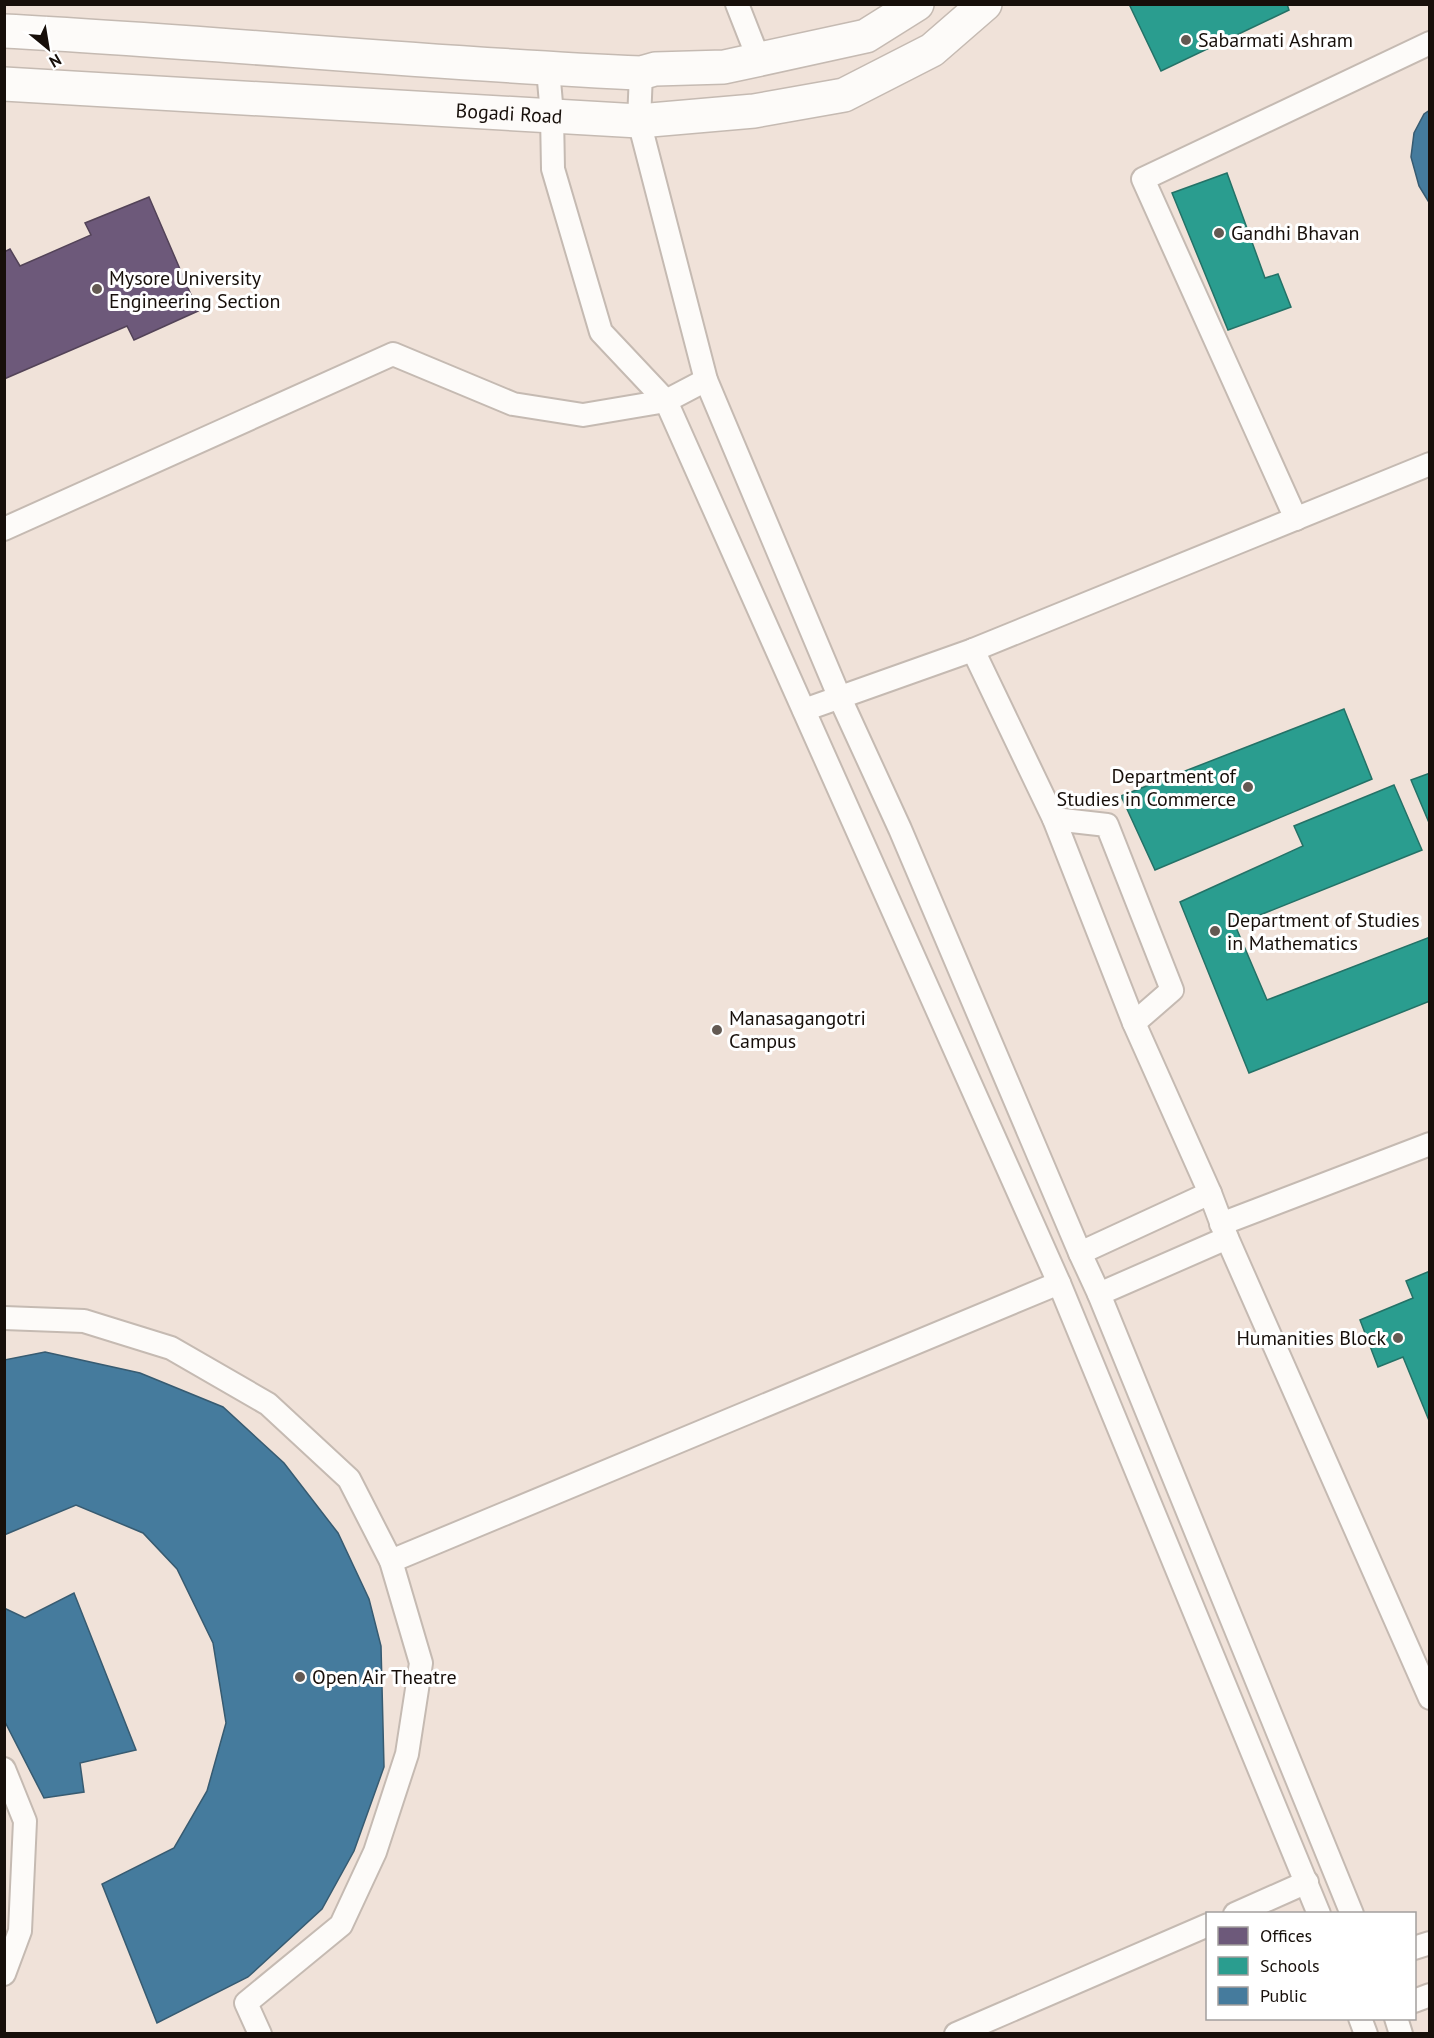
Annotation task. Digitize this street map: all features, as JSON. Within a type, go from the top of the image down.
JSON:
[{"type":"main road","points":[[4,31],[548,69],[641,73],[655,69],[724,67],[866,36],[917,4]]},
{"type":"main road","name":"Bogadi Road","points":[[4,84],[639,121],[754,111],[844,95],[932,50],[985,4]]},
{"type":"lane","points":[[736,4],[759,60]]},
{"type":"lane","points":[[1296,519],[1143,179],[1430,43]]},
{"type":"lane","points":[[548,69],[553,169],[601,332],[666,401],[1059,1283],[1318,1912]]},
{"type":"lane","points":[[641,73],[639,121],[706,380],[839,696],[900,829],[1099,1294],[1351,1912]]},
{"type":"lane","points":[[4,529],[393,354],[513,404],[583,415],[666,401],[706,380]]},
{"type":"lane","points":[[804,710],[973,650],[1430,464]]},
{"type":"lane","points":[[973,650],[1054,819],[1134,1023],[1430,1698]]},
{"type":"lane","points":[[1054,819],[1107,825],[1172,990],[1134,1023]]},
{"type":"lane","points":[[1099,1294],[1224,1231],[1430,1144]]},
{"type":"lane","points":[[1080,1253],[1210,1193]]},
{"type":"lane","points":[[391,1561],[1059,1283]]},
{"type":"lane","points":[[4,1318],[84,1321],[171,1348],[268,1404],[349,1479],[391,1561],[421,1663],[407,1754],[375,1852],[342,1924],[246,2002],[260,2034]]},
{"type":"lane","points":[[4,1769],[25,1821],[20,1931],[4,1974]]},
{"type":"lane","points":[[1240,1912],[1307,1882]]},
{"type":"lane","points":[[956,2034],[1206,1926]]},
{"type":"building: Offices","name":"Mysore University Engineering Section","points":[[149,197],[198,311],[134,340],[127,326],[4,379],[4,252],[10,249],[20,266],[91,235],[85,223]]},
{"type":"building: Schools","name":"Sabarmati Ashram","points":[[1129,4],[1287,4],[1289,10],[1161,71]]},
{"type":"building: Schools","name":"Gandhi Bhavan","points":[[1227,173],[1265,278],[1278,274],[1291,307],[1228,330],[1172,193]]},
{"type":"building: Schools","name":"Department of Studies in Commerce","points":[[1344,709],[1372,779],[1155,870],[1121,796]]},
{"type":"building: Schools","points":[[1430,773],[1430,825],[1411,780]]},
{"type":"building: Schools","name":"Department of Studies in Mathematics","points":[[1394,785],[1422,850],[1235,925],[1267,1000],[1430,937],[1430,1001],[1249,1073],[1180,902],[1303,846],[1294,826]]},
{"type":"building: Schools","name":"Humanities Block","points":[[1430,1271],[1430,1423],[1403,1357],[1378,1367],[1360,1320],[1413,1298],[1406,1281]]},
{"type":"building: Public","points":[[1430,110],[1430,204],[1419,186],[1411,157],[1414,133],[1424,114]]},
{"type":"building: Public","name":"Open Air Theatre","points":[[45,1352],[140,1373],[223,1407],[284,1463],[338,1533],[369,1599],[381,1646],[384,1767],[354,1851],[322,1909],[248,1977],[157,2023],[102,1884],[174,1848],[207,1791],[226,1723],[213,1643],[177,1569],[143,1533],[76,1505],[4,1535],[4,1360]]},
{"type":"building: Public","points":[[74,1593],[136,1750],[80,1763],[84,1792],[44,1798],[4,1720],[4,1608],[25,1618]]},
{"type":"place","name":"Sabarmati Ashram","points":[[1186,40]]},
{"type":"place","name":"Gandhi Bhavan","points":[[1219,233]]},
{"type":"place","name":"Mysore University Engineering Section","points":[[97,289]]},
{"type":"place","name":"Department of Studies in Commerce","points":[[1248,787]]},
{"type":"place","name":"Department of Studies in Mathematics","points":[[1215,931]]},
{"type":"place","name":"Manasagangotri Campus","points":[[717,1030]]},
{"type":"place","name":"Humanities Block","points":[[1398,1338]]},
{"type":"place","name":"Open Air Theatre","points":[[300,1677]]}]
